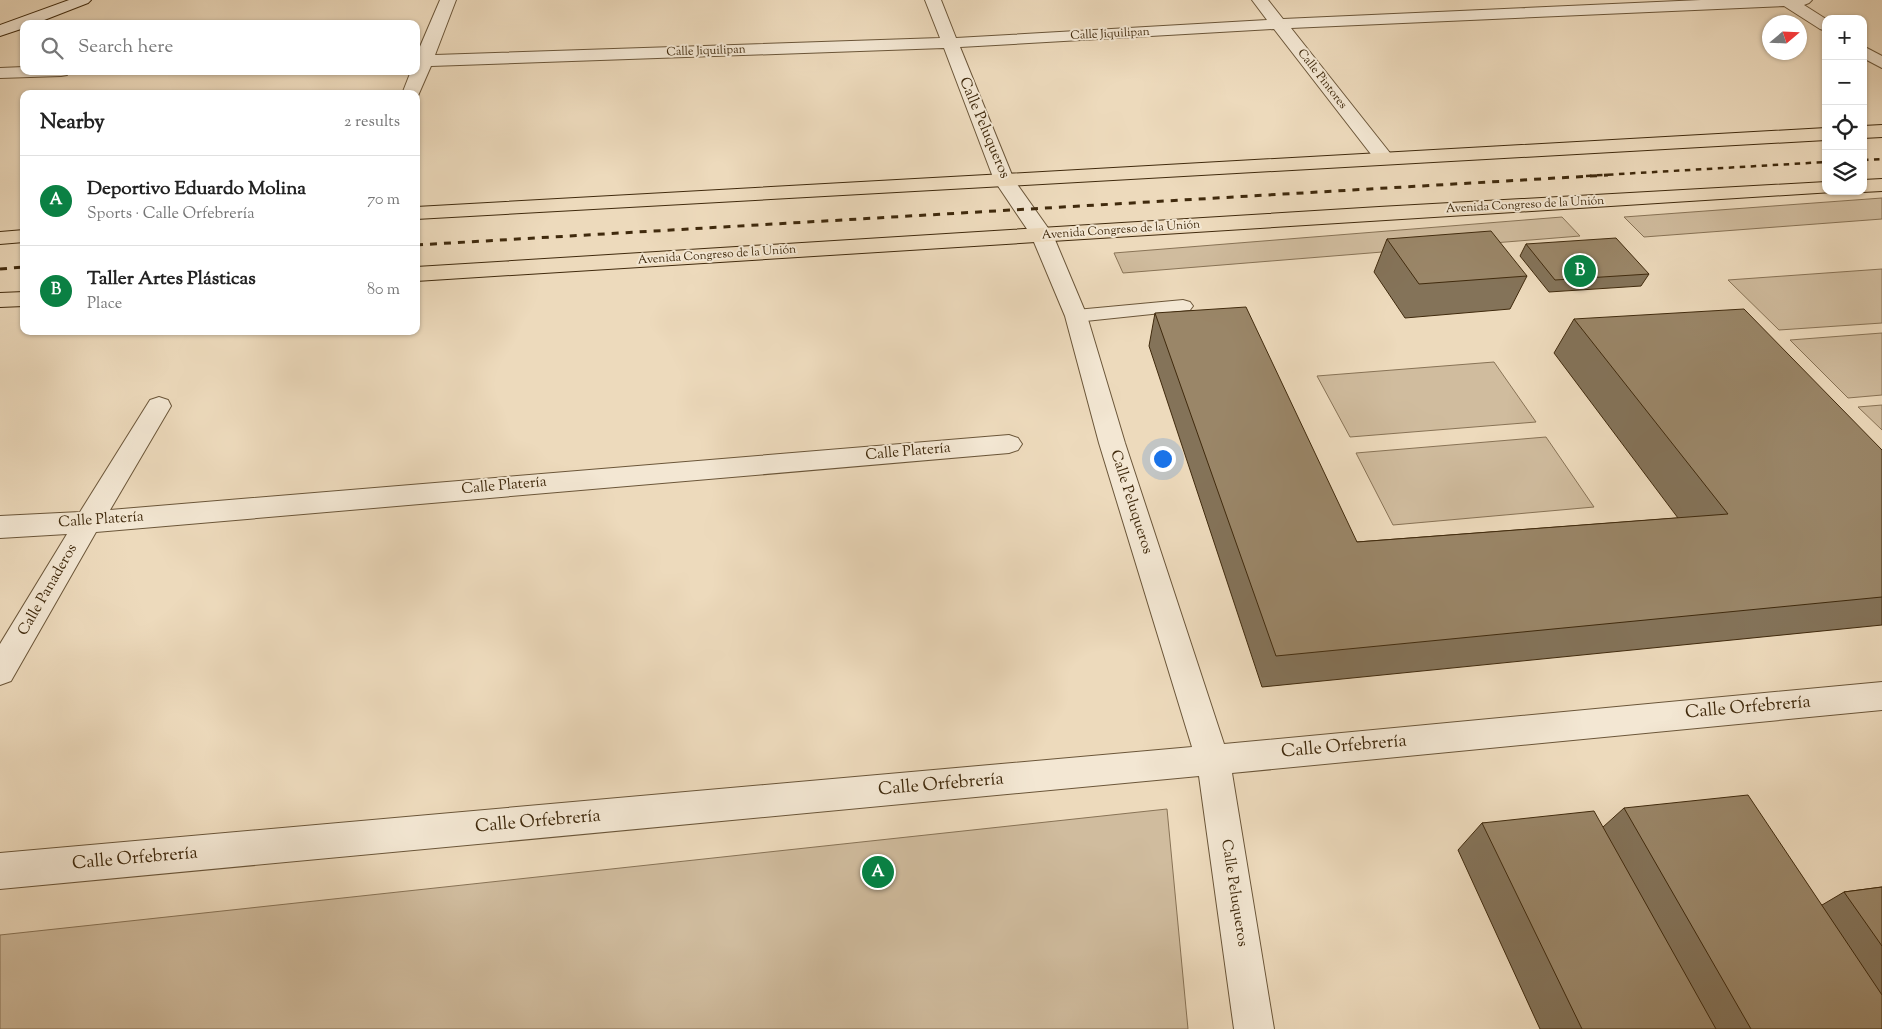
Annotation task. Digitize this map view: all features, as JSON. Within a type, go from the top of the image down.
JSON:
[{"type":"main road","points":[[1867,132],[1882,131]]},
{"type":"main road","points":[[420,213],[1822,134]]},
{"type":"main road","points":[[1867,186],[1882,185]]},
{"type":"main road","name":"Avenida Congreso de la Unión","points":[[420,274],[1822,188]]},
{"type":"main road","points":[[0,238],[20,236]]},
{"type":"main road","points":[[0,300],[20,299]]},
{"type":"street","points":[[29,20],[83,0]]},
{"type":"street","points":[[420,61],[448,0]]},
{"type":"street","name":"Calle Peluqueros","points":[[933,0],[948,43],[1004,180],[1042,235],[1076,316],[1112,443],[1213,760],[1254,1029]]},
{"type":"street","name":"Calle Pintores","points":[[1260,0],[1384,158]]},
{"type":"street","points":[[1792,0],[1822,23]]},
{"type":"street","name":"Calle Jiquilipan","points":[[420,61],[948,43],[1279,24],[1792,0]]},
{"type":"street","points":[[0,31],[20,24]]},
{"type":"street","points":[[1867,54],[1882,63]]},
{"type":"street","points":[[0,73],[20,72]]},
{"type":"street","points":[[413,90],[417,75]]},
{"type":"street","name":"Calle Panaderos","points":[[0,672],[159,406]]},
{"type":"street","name":"Calle Platería","points":[[0,527],[88,522],[1008,444]]},
{"type":"street","name":"Calle Orfebrería","points":[[0,871],[1213,760],[1882,696]]},
{"type":"lane","points":[[1076,316],[1183,306]]},
{"type":"shaded area","points":[[1882,198],[1882,219],[1644,237],[1624,217]]},
{"type":"shaded area","points":[[1562,217],[1580,236],[1123,273],[1114,253]]},
{"type":"shaded area","points":[[1882,269],[1882,323],[1779,330],[1728,280]]},
{"type":"shaded area","points":[[1882,333],[1882,395],[1848,398],[1790,340]]},
{"type":"shaded area","points":[[1494,362],[1536,422],[1350,437],[1317,376]]},
{"type":"shaded area","points":[[1882,405],[1882,430],[1858,407]]},
{"type":"shaded area","points":[[1546,437],[1594,507],[1393,525],[1356,453]]},
{"type":"shaded area","points":[[1167,809],[1188,1029],[0,1029],[0,935]]},
{"type":"building","points":[[1491,231],[1527,276],[1419,284],[1387,239]]},
{"type":"building","points":[[1616,238],[1649,274],[1555,280],[1526,244]]},
{"type":"building","points":[[1246,307],[1357,542],[1728,514],[1574,319],[1744,309],[1882,450],[1882,597],[1276,656],[1155,313]]},
{"type":"building","points":[[1748,795],[1882,995],[1882,1029],[1751,1029],[1624,808]]},
{"type":"building","points":[[1594,811],[1716,1029],[1582,1029],[1482,823]]},
{"type":"building","points":[[1882,887],[1882,946],[1844,892]]},
{"type":"railway","points":[[1867,160],[1882,159]]},
{"type":"railway","points":[[1586,176],[1822,162]]},
{"type":"railway","points":[[420,245],[1608,175]]},
{"type":"railway","points":[[0,269],[20,267]]},
{"type":"place","name":"Taller Artes Plásticas","points":[[1580,271]]},
{"type":"place","name":"Deportivo Eduardo Molina","points":[[878,872]]}]
